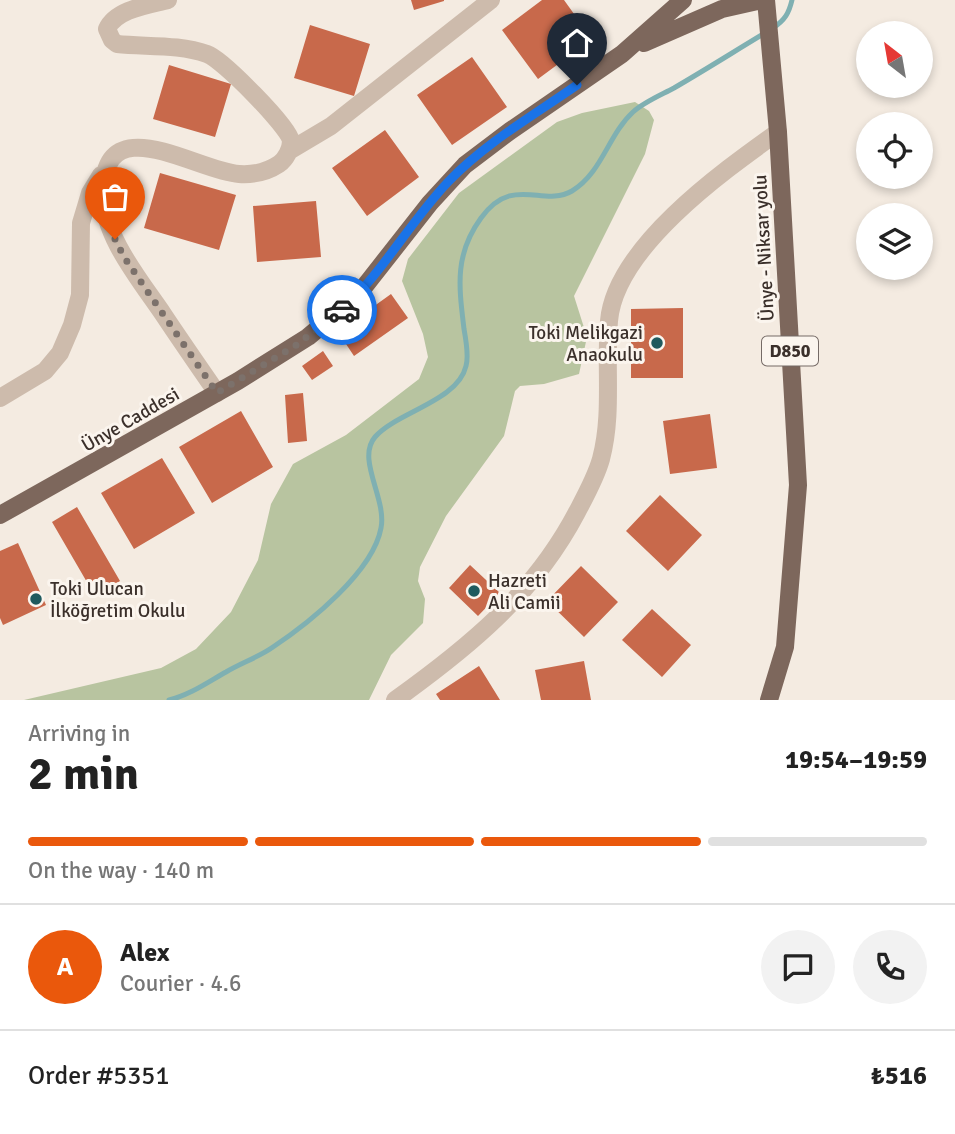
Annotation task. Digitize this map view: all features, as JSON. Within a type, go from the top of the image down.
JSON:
[{"type":"main road","name":"Ünye Caddesi","points":[[0,515],[217,393],[290,349],[340,312],[366,285],[430,203],[465,165],[622,54],[683,0]]},
{"type":"main road","name":"Ünye Caddesi","points":[[622,54],[711,13],[764,0]]},
{"type":"main road","name":"Ünye - Niksar yolu","points":[[764,0],[778,132],[798,485],[785,647],[769,700]]},
{"type":"street","points":[[0,398],[45,371],[61,354],[80,295],[81,223],[90,193],[111,159],[125,149],[141,147],[163,150],[218,170],[256,174],[282,162],[289,151],[291,139],[284,128],[232,71],[217,60],[207,54],[182,49],[117,44],[112,40],[107,29],[118,16],[168,0]]},
{"type":"street","points":[[289,151],[331,126],[491,0]]},
{"type":"street","points":[[395,700],[475,639],[511,606],[556,549],[601,460],[607,421],[609,319],[615,295],[626,272],[655,236],[722,171],[778,132]]},
{"type":"street","points":[[103,172],[104,205],[124,257],[217,393]]},
{"type":"green space","points":[[635,102],[649,111],[654,120],[645,154],[574,296],[587,337],[579,374],[544,384],[520,386],[515,391],[504,436],[446,516],[420,567],[418,581],[425,599],[423,623],[391,655],[369,700],[24,700],[161,668],[196,649],[231,612],[258,560],[271,504],[293,464],[346,435],[419,379],[428,357],[423,334],[402,281],[408,259],[459,193],[557,122],[582,113]]},
{"type":"building","points":[[411,0],[444,0],[444,1],[414,10]]},
{"type":"building","points":[[542,0],[564,0],[592,39],[538,79],[502,30]]},
{"type":"building","points":[[310,25],[370,44],[354,96],[294,78]]},
{"type":"building","points":[[472,57],[507,107],[452,145],[417,95]]},
{"type":"building","points":[[169,65],[231,84],[215,137],[153,119]]},
{"type":"building","points":[[385,130],[419,177],[367,216],[332,168]]},
{"type":"building","points":[[160,173],[236,195],[219,250],[144,228]]},
{"type":"building","points":[[316,201],[321,257],[257,262],[253,206]]},
{"type":"building","points":[[391,294],[408,318],[354,356],[338,332]]},
{"type":"building","name":"Toki Melikgazi Anaokulu","points":[[683,308],[683,378],[631,378],[631,309]]},
{"type":"building","points":[[323,351],[333,366],[312,380],[302,366]]},
{"type":"building","points":[[303,393],[307,441],[288,443],[285,395]]},
{"type":"building","points":[[241,411],[273,467],[212,503],[179,447]]},
{"type":"building","points":[[710,414],[717,468],[670,474],[663,421]]},
{"type":"building","points":[[162,458],[195,513],[134,549],[101,493]]},
{"type":"building","points":[[660,495],[702,535],[668,571],[626,531]]},
{"type":"building","points":[[77,507],[120,581],[95,596],[52,522]]},
{"type":"building","points":[[18,543],[46,605],[3,625],[0,618],[0,551]]},
{"type":"building","name":"Hazreti Ali Camii","points":[[470,565],[500,593],[478,616],[449,588]]},
{"type":"building","points":[[581,566],[618,602],[584,637],[547,601]]},
{"type":"building","points":[[652,609],[691,645],[662,677],[622,640]]},
{"type":"building","points":[[584,661],[591,700],[541,700],[535,670]]},
{"type":"building","points":[[479,666],[500,700],[440,700],[436,694]]},
{"type":"waterway","points":[[773,28],[786,16],[792,0]]},
{"type":"waterway","points":[[169,700],[199,688],[288,637],[338,595],[366,562],[376,545],[382,517],[370,468],[370,446],[385,428],[439,397],[461,378],[467,353],[460,272],[466,245],[481,218],[493,205],[505,198],[528,194],[561,195],[572,191],[591,174],[624,121],[637,108],[765,33]]},
{"type":"way so far","points":[[115,239],[124,257],[217,393],[295,346],[342,310]]},
{"type":"place","name":"Toki Melikgazi Anaokulu","points":[[657,343]]},
{"type":"place","name":"Hazreti Ali Camii","points":[[474,591]]},
{"type":"place","name":"Toki Ulucan İlköğretim Okulu","points":[[36,599]]},
{"type":"route","points":[[342,310],[375,275],[402,237],[465,165],[577,85]]}]
